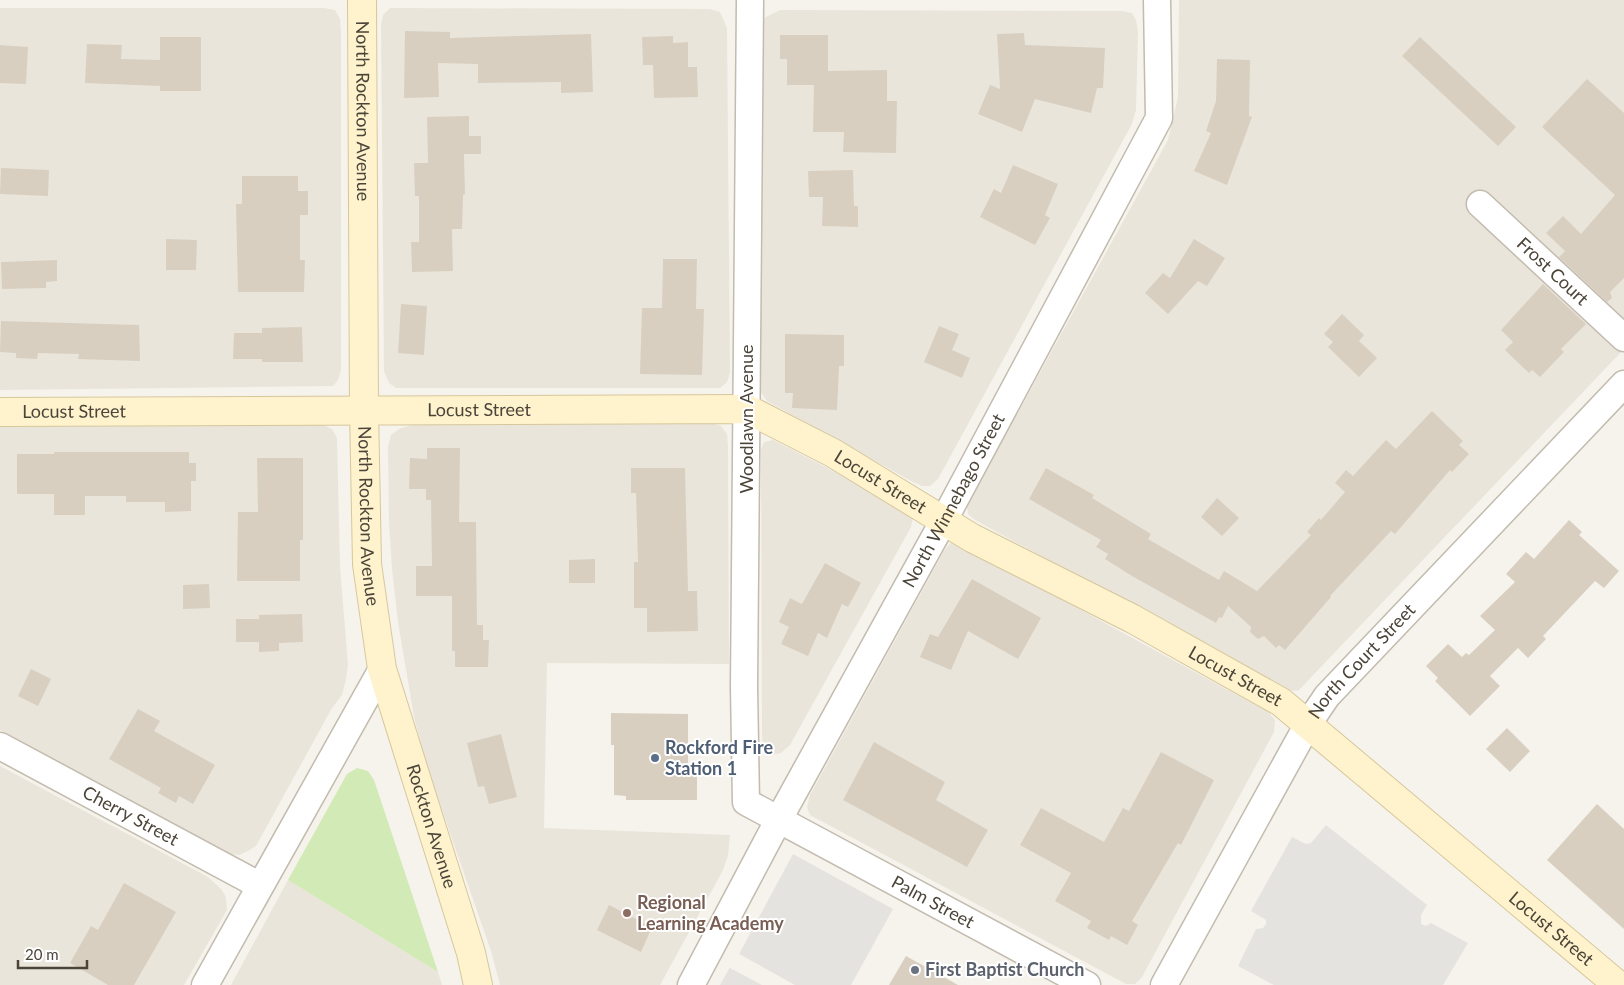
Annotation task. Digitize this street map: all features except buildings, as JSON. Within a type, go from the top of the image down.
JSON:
[{"type":"street","name":"North Rockton Avenue","points":[[362,0],[364,409],[367,564],[382,670]]},
{"type":"street","name":"Woodlawn Avenue","points":[[750,0],[744,687],[746,802],[779,819]]},
{"type":"street","name":"North Winnebago Street","points":[[691,985],[779,819],[944,520],[1159,118],[1157,0]]},
{"type":"street","name":"Frost Court","points":[[1480,204],[1624,338]]},
{"type":"street","name":"North Court Street","points":[[1164,985],[1308,724],[1327,696],[1624,384]]},
{"type":"street","name":"Locust Street","points":[[0,412],[364,409],[747,409],[833,453],[972,538],[1133,618],[1281,702],[1618,985]]},
{"type":"street","points":[[205,985],[259,885],[382,670]]},
{"type":"street","name":"Rockton Avenue","points":[[382,670],[471,952],[478,985]]},
{"type":"street","name":"Cherry Street","points":[[0,746],[259,885]]},
{"type":"street","name":"Palm Street","points":[[779,819],[1087,985]]},
{"type":"shaded area","points":[[1179,0],[1624,0],[1624,349],[1298,691],[1287,690],[975,520],[968,514],[967,505],[1168,140],[1178,97]]},
{"type":"shaded area","points":[[0,8],[324,8],[335,10],[340,19],[341,32],[341,370],[338,380],[333,386],[0,390]]},
{"type":"shaded area","points":[[390,8],[710,9],[720,12],[727,28],[730,373],[727,382],[720,388],[396,388],[389,383],[384,371],[381,25],[383,15]]},
{"type":"shaded area","points":[[780,10],[1122,11],[1132,13],[1136,20],[1138,32],[1136,110],[1132,124],[938,479],[930,486],[922,486],[913,482],[767,401],[760,391],[762,28],[764,18]]},
{"type":"shaded area","points":[[0,422],[321,424],[332,429],[337,438],[340,567],[348,665],[346,679],[342,695],[332,708],[256,846],[248,851],[239,855],[228,854],[0,730]]},
{"type":"shaded area","points":[[711,423],[721,426],[727,434],[728,447],[729,664],[547,663],[544,828],[730,835],[728,856],[722,872],[660,985],[500,985],[491,951],[426,764],[414,717],[398,622],[392,569],[388,447],[391,435],[399,429],[412,425]]},
{"type":"shaded area","points":[[773,440],[907,509],[913,517],[911,527],[790,745],[781,753],[772,755],[763,748],[762,734],[761,450],[764,442]]},
{"type":"shaded area","points":[[950,543],[958,543],[1268,712],[1275,720],[1274,732],[1142,977],[1135,984],[1126,984],[810,815],[807,807],[810,795]]},
{"type":"shaded area","points":[[0,766],[208,877],[221,889],[226,897],[227,910],[184,985],[0,985]]},
{"type":"shaded area","points":[[1326,825],[1427,905],[1421,915],[1421,924],[1426,926],[1431,923],[1468,943],[1443,985],[1274,985],[1238,966],[1256,929],[1263,928],[1266,924],[1266,920],[1251,911],[1292,837],[1306,844],[1311,843]]},
{"type":"shaded area","points":[[793,854],[893,909],[851,985],[795,985],[739,954]]},
{"type":"shaded area","points":[[288,880],[438,972],[442,985],[231,985]]},
{"type":"shaded area","points":[[730,968],[762,985],[720,985]]},
{"type":"green space","points":[[357,768],[368,771],[374,780],[438,972],[288,880],[347,774]]},
{"type":"place","name":"Rockford Fire Station 1","points":[[655,758]]},
{"type":"place","name":"Regional Learning Academy","points":[[627,913]]},
{"type":"place","name":"First Baptist Church","points":[[915,970]]}]
